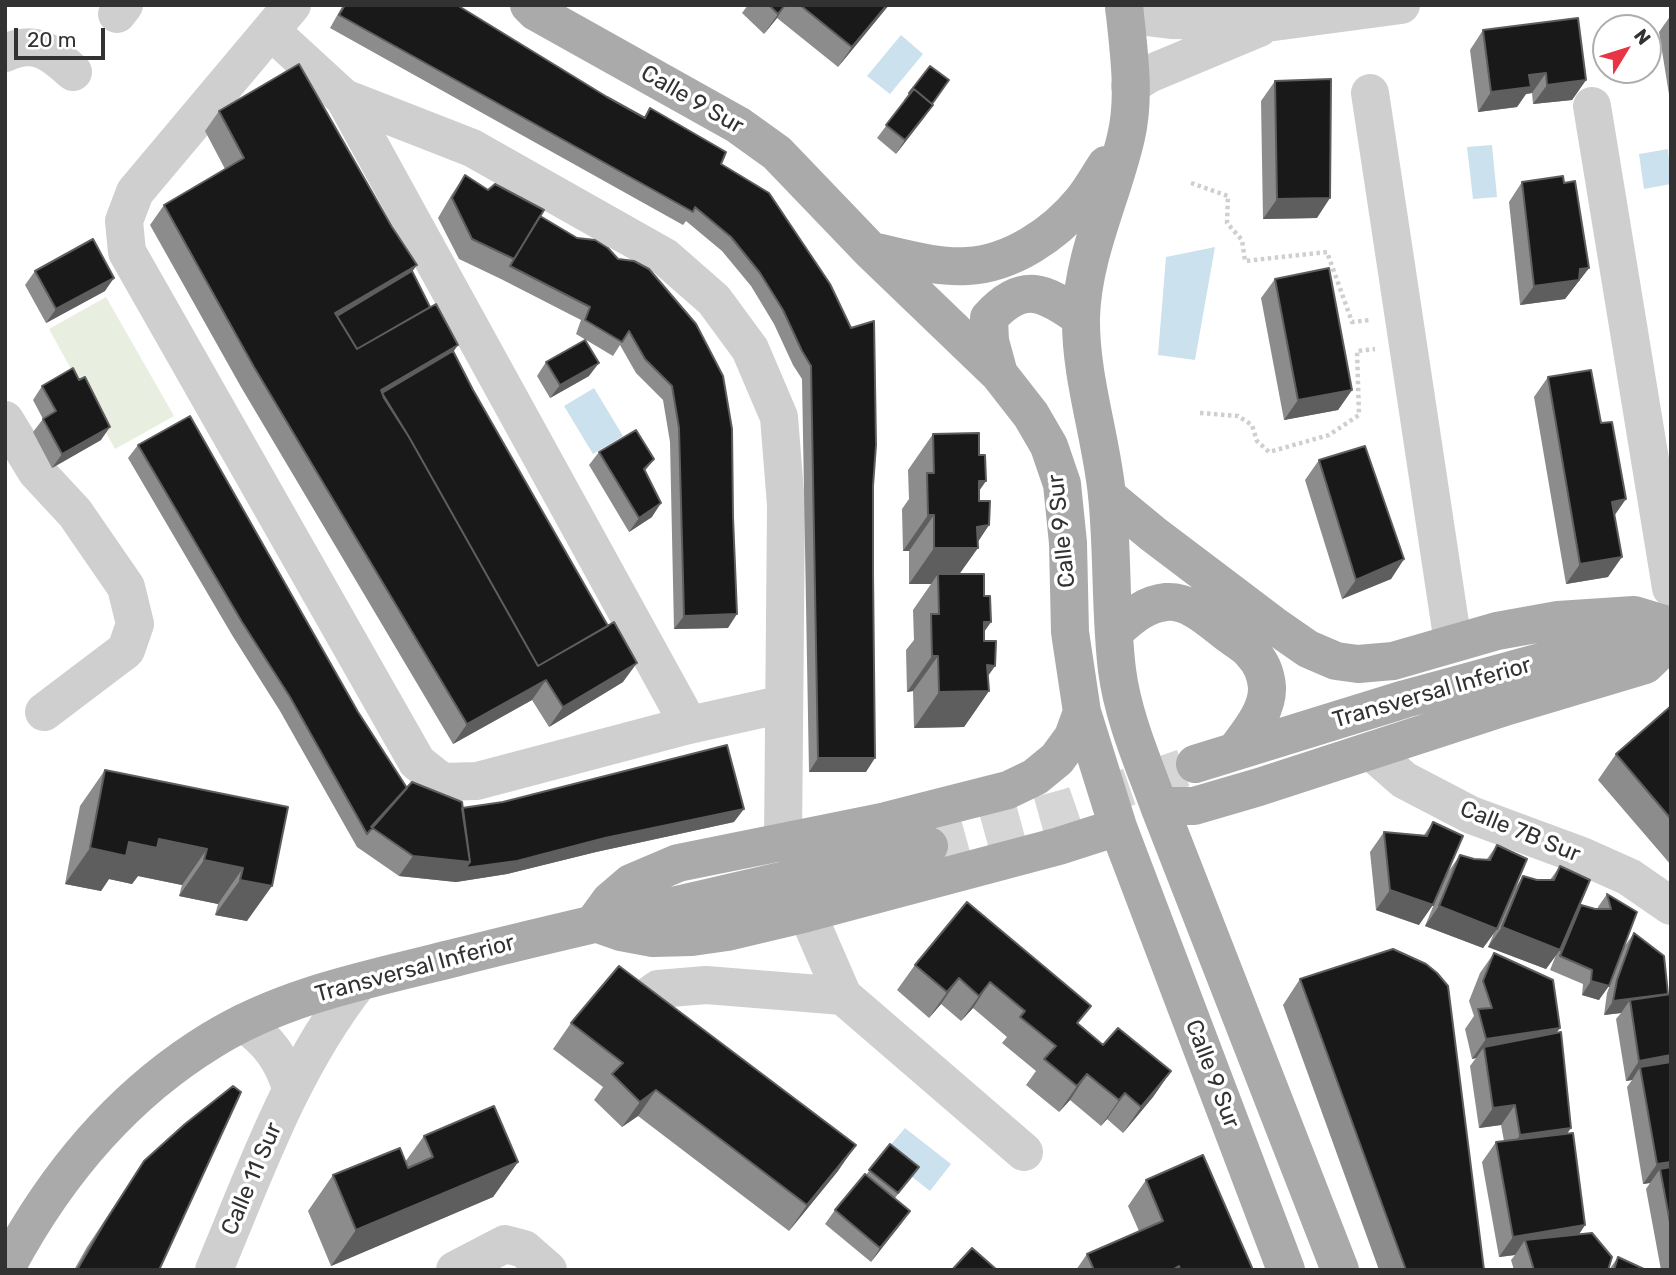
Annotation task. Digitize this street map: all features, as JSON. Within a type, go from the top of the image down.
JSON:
[{"type":"main road","name":"Calle 9 Sur","points":[[529,5],[536,12],[738,125],[777,153],[871,251],[999,374],[1031,415],[1049,446],[1062,484],[1068,543],[1070,632],[1082,712],[1118,827],[1286,1270]]},
{"type":"main road","name":"Calle 9 Sur","points":[[1124,8],[1130,86],[1127,134],[1085,277],[1081,318],[1086,372],[1107,496],[1117,671],[1131,729],[1159,806],[1340,1270]]},
{"type":"main road","points":[[871,251],[926,262],[967,266],[998,260],[1027,247],[1053,230],[1082,201],[1127,134]]},
{"type":"main road","points":[[999,374],[990,341],[989,317],[1003,302],[1023,293],[1040,294],[1060,303],[1081,318]]},
{"type":"main road","points":[[1107,496],[1163,542],[1308,649],[1336,661],[1358,664],[1393,661],[1497,631],[1571,619],[1634,615],[1671,626]]},
{"type":"main road","points":[[1115,631],[1132,615],[1148,606],[1164,602],[1180,603],[1195,609],[1253,653],[1263,670],[1267,689],[1259,717],[1237,749]]},
{"type":"main road","name":"Transversal Inferior","points":[[1195,764],[1418,695],[1573,653],[1671,631]]},
{"type":"main road","points":[[1159,806],[1194,806],[1372,752],[1508,706],[1645,666],[1671,640]]},
{"type":"main road","points":[[1082,712],[1073,737],[1057,759],[1035,777],[1008,790],[886,821],[678,863],[631,883],[610,901],[594,923],[653,938],[692,937],[727,932],[1059,846],[1118,827]]},
{"type":"main road","name":"Transversal Inferior","points":[[5,1269],[40,1208],[105,1127],[158,1079],[211,1040],[243,1023],[294,1002],[358,983],[594,923],[929,846]]},
{"type":"street","points":[[1124,8],[1146,17],[1171,20],[1274,22],[1401,5]]},
{"type":"street","points":[[689,725],[344,98],[281,18],[135,192],[124,221],[127,252],[417,762],[442,782],[477,781],[689,725],[784,704]]},
{"type":"street","points":[[1130,86],[1167,66],[1274,22]]},
{"type":"street","points":[[5,54],[31,46],[51,52],[73,72]]},
{"type":"street","points":[[1370,93],[1453,643]]},
{"type":"street","points":[[344,98],[472,148],[665,257],[715,300],[750,349],[779,416],[786,505],[783,842]]},
{"type":"street","points":[[1592,106],[1671,588]]},
{"type":"street","points":[[5,420],[36,471],[75,513],[126,587],[135,624],[126,650],[44,712]]},
{"type":"street","name":"Calle 7B Sur","points":[[1372,752],[1404,780],[1471,815],[1629,877],[1671,906]]},
{"type":"street","points":[[807,913],[843,996],[1024,1152]]},
{"type":"street","name":"Calle 11 Sur","points":[[214,1270],[291,1088],[317,1041],[358,983]]},
{"type":"street","points":[[636,1005],[658,989],[706,985],[843,996]]},
{"type":"street","points":[[243,1023],[260,1034],[274,1050],[285,1068],[291,1088]]},
{"type":"street","points":[[455,1270],[505,1244],[524,1249],[548,1270]]},
{"type":"path","points":[[1191,183],[1228,196],[1227,223],[1242,240],[1245,261],[1327,252],[1352,322],[1406,330]]},
{"type":"path","points":[[1200,413],[1238,416],[1252,425],[1257,441],[1269,452],[1329,435],[1359,415],[1357,351],[1406,330]]},
{"type":"shaded area","points":[[106,297],[174,416],[115,449],[49,329]]},
{"type":"water","points":[[901,35],[923,54],[890,94],[867,76]]},
{"type":"water","points":[[1492,145],[1497,197],[1473,199],[1467,147]]},
{"type":"water","points":[[1668,149],[1671,184],[1644,189],[1639,154]]},
{"type":"water","points":[[1215,247],[1195,360],[1158,355],[1166,257]]},
{"type":"water","points":[[594,388],[623,436],[593,454],[564,406]]},
{"type":"water","points":[[905,1128],[951,1164],[930,1191],[883,1154]]},
{"type":"building","points":[[345,5],[457,5],[645,118],[650,108],[726,152],[721,164],[769,193],[830,284],[851,328],[874,321],[875,758],[818,758],[811,366],[783,310],[760,273],[731,237],[695,207],[693,212],[339,15]]},
{"type":"building","points":[[769,5],[785,5],[778,14]]},
{"type":"building","points":[[800,5],[887,5],[852,47]]},
{"type":"building","points":[[1578,18],[1586,80],[1547,85],[1546,73],[1529,75],[1531,87],[1491,92],[1483,30]]},
{"type":"building","points":[[299,64],[392,227],[417,265],[335,313],[357,349],[436,304],[458,345],[381,390],[384,398],[409,437],[538,666],[614,622],[637,663],[563,707],[546,680],[467,724],[254,367],[164,205],[244,158],[219,111]]},
{"type":"building","points":[[930,66],[949,80],[932,104],[914,89],[909,93]]},
{"type":"building","points":[[1331,79],[1330,198],[1277,199],[1275,81]]},
{"type":"building","points":[[914,89],[933,105],[905,140],[886,125]]},
{"type":"building","points":[[465,175],[488,190],[495,184],[544,210],[514,259],[472,239],[452,198]]},
{"type":"building","points":[[1563,176],[1564,183],[1575,181],[1589,268],[1580,269],[1579,280],[1534,286],[1522,182]]},
{"type":"building","points":[[540,216],[577,238],[595,240],[608,248],[618,259],[634,261],[649,269],[696,324],[723,376],[732,429],[737,614],[684,616],[679,428],[672,386],[645,359],[629,331],[622,342],[585,320],[590,307],[510,266]]},
{"type":"building","points":[[93,239],[114,278],[56,309],[35,271]]},
{"type":"building","points":[[1329,268],[1352,390],[1298,400],[1275,279]]},
{"type":"building","points":[[412,271],[430,307],[357,349],[337,316]]},
{"type":"building","points":[[585,340],[599,363],[560,385],[546,362]]},
{"type":"building","points":[[453,351],[608,626],[538,666],[382,393]]},
{"type":"building","points":[[73,368],[79,380],[85,377],[110,427],[62,454],[43,419],[56,411],[42,386]]},
{"type":"building","points":[[1591,370],[1601,423],[1612,422],[1626,499],[1612,502],[1622,557],[1580,564],[1548,377]]},
{"type":"building","points":[[190,416],[358,712],[407,788],[367,834],[290,697],[242,622],[138,445]]},
{"type":"building","points":[[636,430],[654,459],[644,469],[661,503],[639,518],[599,452]]},
{"type":"building","points":[[979,433],[979,455],[985,455],[986,481],[979,481],[979,501],[990,501],[989,525],[977,527],[978,548],[934,548],[934,515],[928,515],[927,473],[934,473],[933,434]]},
{"type":"building","points":[[1365,446],[1404,559],[1356,580],[1319,460]]},
{"type":"building","points":[[938,574],[984,574],[984,596],[990,596],[991,622],[984,622],[984,641],[996,641],[995,666],[987,665],[989,691],[939,692],[938,656],[932,656],[931,614],[939,614]]},
{"type":"building","points":[[1671,706],[1671,819],[1616,754]]},
{"type":"building","points":[[727,745],[744,809],[605,838],[517,861],[465,868],[470,862],[462,808],[503,802]]},
{"type":"building","points":[[105,770],[288,807],[272,886],[240,880],[243,868],[204,860],[207,849],[159,839],[157,848],[129,842],[126,856],[90,848]]},
{"type":"building","points":[[412,782],[462,802],[470,862],[413,856],[371,827]]},
{"type":"building","points":[[1433,822],[1463,836],[1433,905],[1390,890],[1384,832],[1427,836]]},
{"type":"building","points":[[1497,845],[1527,859],[1497,929],[1439,906],[1460,855],[1490,860]]},
{"type":"building","points":[[1560,866],[1590,880],[1560,950],[1502,927],[1523,876],[1537,880],[1554,880]]},
{"type":"building","points":[[1607,894],[1637,912],[1609,986],[1591,981],[1592,970],[1560,956],[1581,905],[1595,909],[1611,909]]},
{"type":"building","points":[[967,902],[1091,1006],[1077,1023],[1103,1045],[1118,1028],[1171,1071],[1141,1107],[1125,1093],[1119,1100],[1087,1074],[1077,1086],[1044,1059],[1056,1046],[1020,1017],[1025,1011],[990,982],[979,996],[959,978],[947,992],[915,965]]},
{"type":"building","points":[[1634,933],[1664,956],[1668,994],[1613,1001],[1617,980]]},
{"type":"building","points":[[1393,949],[1426,964],[1448,986],[1484,1270],[1406,1270],[1300,979]]},
{"type":"building","points":[[1494,953],[1553,980],[1560,1028],[1486,1039],[1478,1009],[1492,1008],[1483,981]]},
{"type":"building","points":[[619,966],[856,1145],[807,1205],[656,1090],[640,1102],[612,1074],[623,1063],[571,1023]]},
{"type":"building","points":[[1671,994],[1671,1055],[1639,1061],[1630,1000]]},
{"type":"building","points":[[1561,1032],[1571,1128],[1520,1135],[1515,1105],[1493,1108],[1484,1047]]},
{"type":"building","points":[[1671,1062],[1671,1162],[1657,1164],[1640,1067]]},
{"type":"building","points":[[233,1086],[241,1092],[159,1270],[77,1270],[144,1161]]},
{"type":"building","points":[[494,1106],[518,1162],[356,1230],[333,1175],[400,1148],[408,1168],[433,1157],[424,1136]]},
{"type":"building","points":[[1573,1133],[1585,1225],[1513,1237],[1496,1142]]},
{"type":"building","points":[[890,1144],[919,1167],[898,1193],[869,1170]]},
{"type":"building","points":[[1203,1155],[1253,1270],[1180,1270],[1179,1266],[1172,1270],[1094,1270],[1087,1254],[1163,1221],[1146,1180]]},
{"type":"building","points":[[1671,1167],[1671,1228],[1660,1169]]},
{"type":"building","points":[[865,1174],[910,1211],[880,1248],[835,1210]]},
{"type":"building","points":[[1592,1233],[1612,1257],[1608,1270],[1534,1270],[1525,1240]]},
{"type":"building","points":[[972,1248],[997,1270],[952,1270]]},
{"type":"building","points":[[1618,1257],[1646,1270],[1614,1270]]},
{"type":"tunnel","points":[[929,846],[1070,807],[1195,764]]}]
